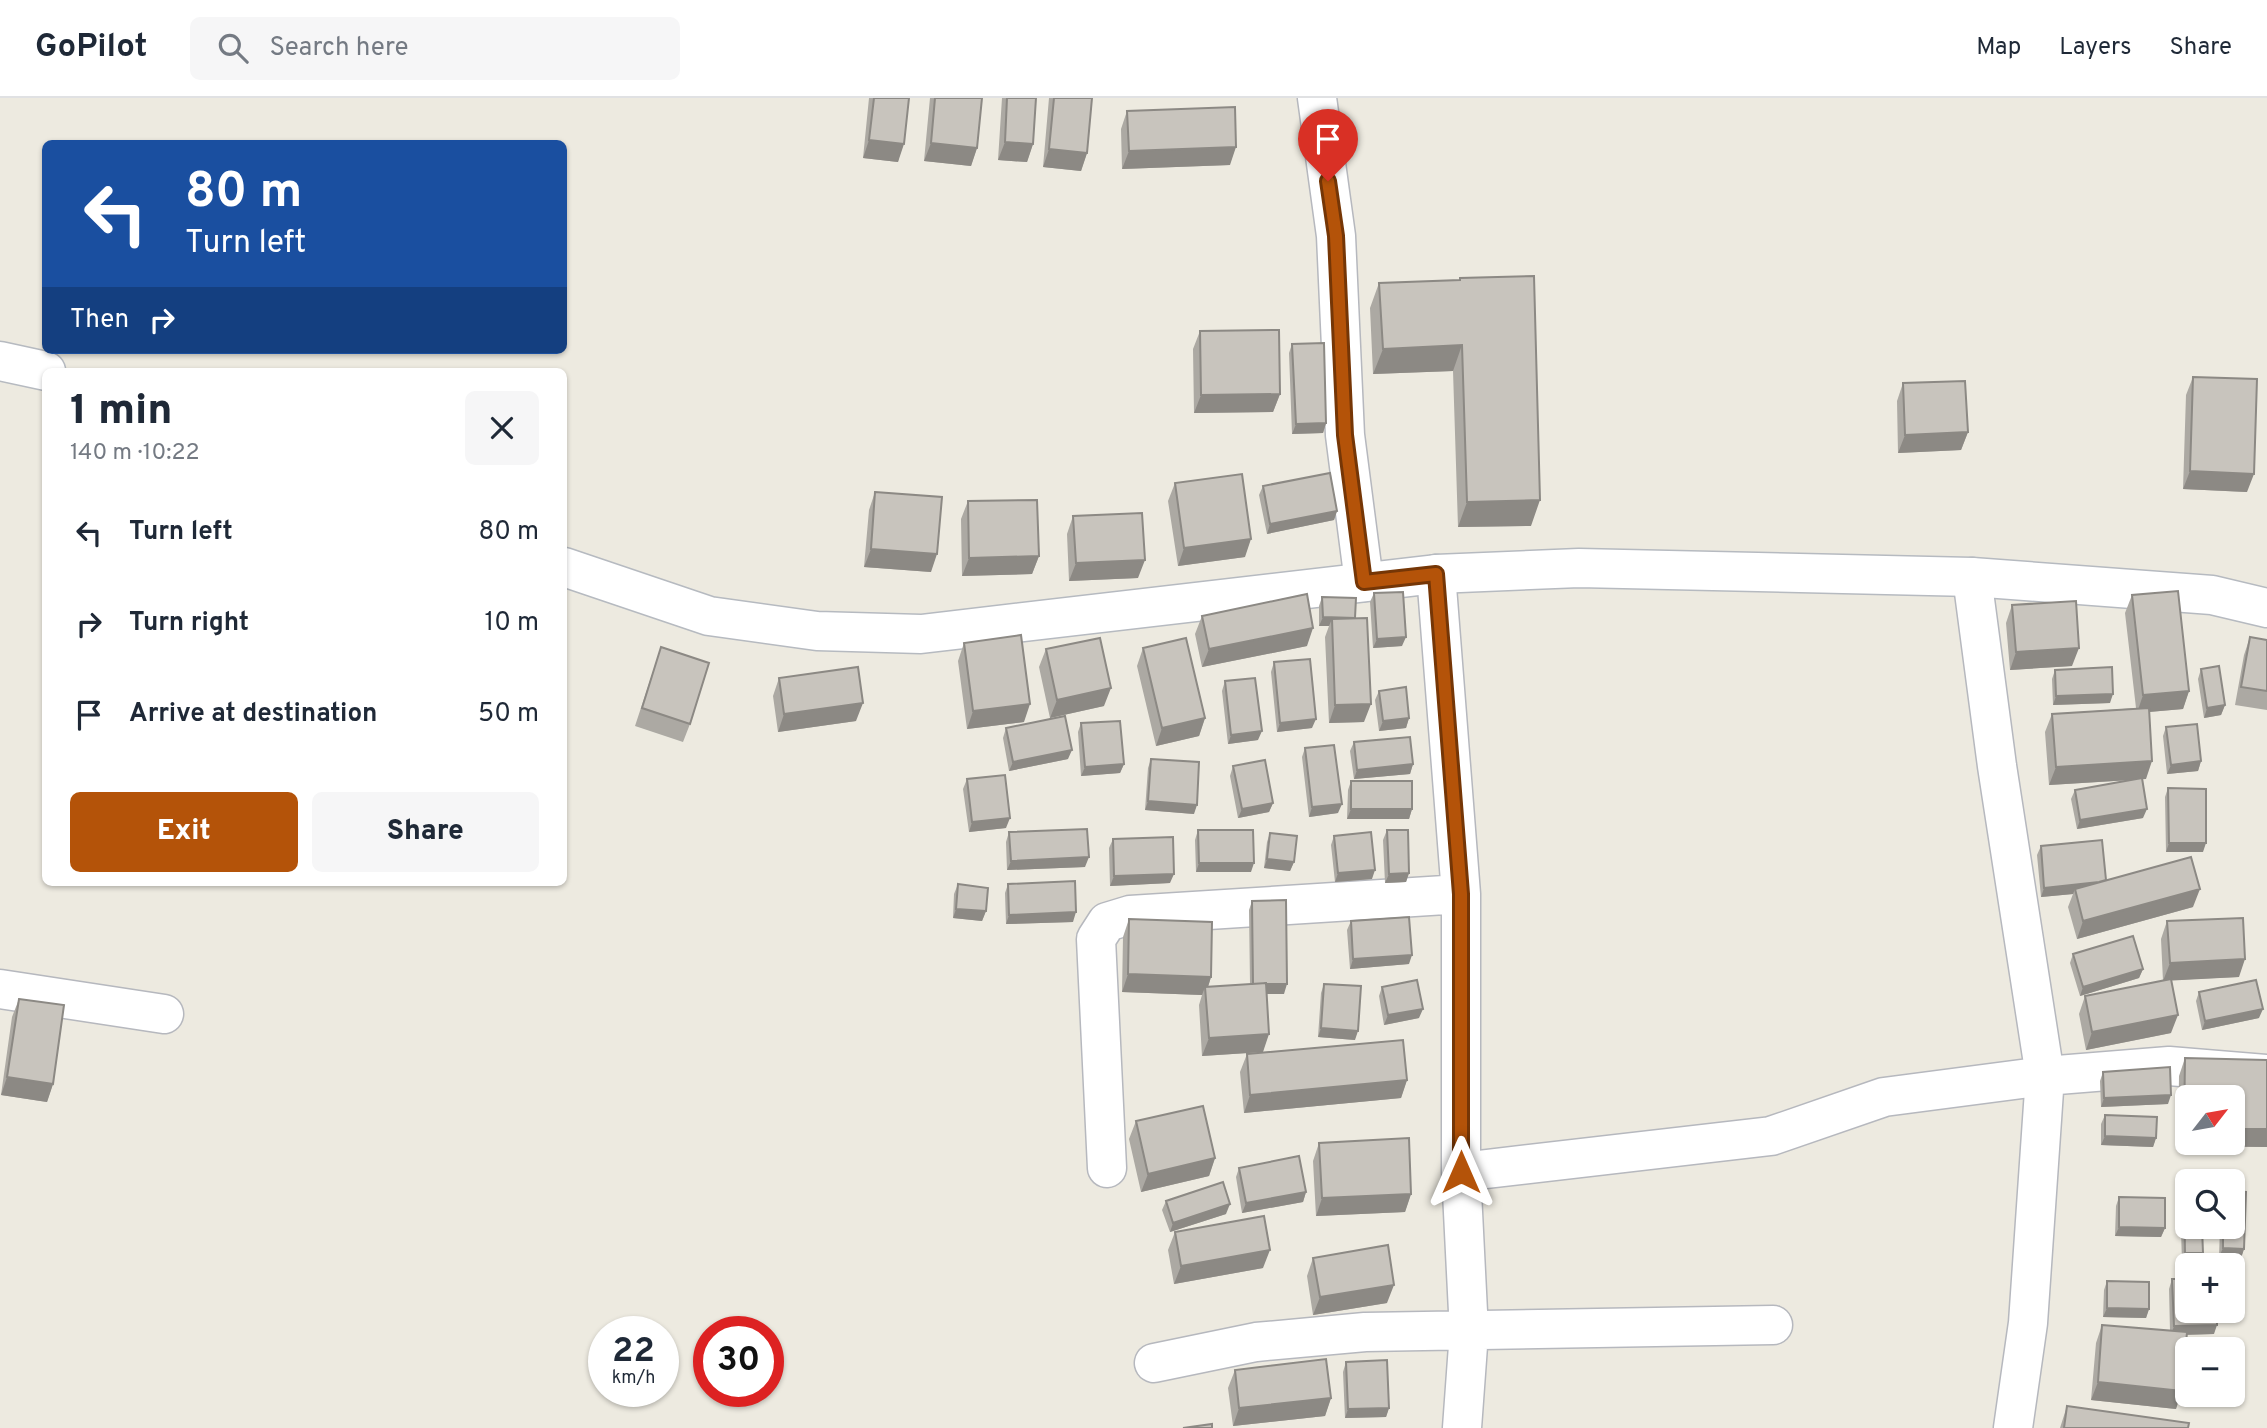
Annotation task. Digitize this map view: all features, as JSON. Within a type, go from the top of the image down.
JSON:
[{"type":"street","points":[[1317,98],[1336,236],[1345,435],[1364,582]]},
{"type":"street","points":[[0,361],[42,371]]},
{"type":"street","points":[[567,568],[709,616],[817,631],[921,634],[1436,574],[1579,568],[1972,576],[2212,595],[2267,608]]},
{"type":"street","points":[[1436,574],[1461,894],[1461,1172],[1469,1332],[1462,1428]]},
{"type":"street","points":[[1972,576],[1997,766],[2045,1076],[2028,1323],[2013,1428]]},
{"type":"street","points":[[1107,1168],[1096,939],[1107,922],[1130,915],[1461,894]]},
{"type":"street","points":[[0,989],[164,1014]]},
{"type":"street","points":[[1461,1172],[1771,1136],[1884,1097],[2045,1076],[2169,1066],[2267,1073]]},
{"type":"street","points":[[1154,1363],[1256,1342],[1365,1332],[1773,1325]]},
{"type":"building","points":[[874,98],[909,98],[904,144],[869,140]]},
{"type":"building","points":[[935,98],[982,98],[977,148],[931,143]]},
{"type":"building","points":[[1007,98],[1036,98],[1033,144],[1005,142]]},
{"type":"building","points":[[1054,98],[1092,98],[1087,153],[1049,149]]},
{"type":"building","points":[[1235,107],[1236,147],[1129,151],[1127,111]]},
{"type":"building","points":[[1534,276],[1540,500],[1467,502],[1462,345],[1383,349],[1379,283]]},
{"type":"building","points":[[1279,330],[1280,394],[1201,395],[1200,331]]},
{"type":"building","points":[[1324,343],[1326,423],[1296,424],[1292,344]]},
{"type":"building","points":[[2193,377],[2257,379],[2254,474],[2190,471]]},
{"type":"building","points":[[1965,381],[1968,432],[1905,435],[1903,383]]},
{"type":"building","points":[[1330,473],[1337,511],[1270,524],[1263,486]]},
{"type":"building","points":[[1242,474],[1251,539],[1184,548],[1175,483]]},
{"type":"building","points":[[875,492],[942,497],[937,554],[871,549]]},
{"type":"building","points":[[1037,500],[1039,556],[969,558],[968,501]]},
{"type":"building","points":[[1142,513],[1145,560],[1076,563],[1073,516]]},
{"type":"building","points":[[2178,591],[2189,691],[2143,695],[2132,595]]},
{"type":"building","points":[[1403,592],[1406,637],[1377,639],[1374,593]]},
{"type":"building","points":[[1307,594],[1313,628],[1209,649],[1202,616]]},
{"type":"building","points":[[1322,597],[1356,598],[1355,618],[1323,617]]},
{"type":"building","points":[[2076,601],[2079,648],[2016,652],[2012,605]]},
{"type":"building","points":[[1367,618],[1371,704],[1335,705],[1332,619]]},
{"type":"building","points":[[1021,635],[1030,704],[973,711],[964,643]]},
{"type":"building","points":[[2250,637],[2267,640],[2267,691],[2241,687]]},
{"type":"building","points":[[1100,638],[1111,688],[1057,700],[1046,649]]},
{"type":"building","points":[[1186,638],[1205,718],[1162,728],[1143,648]]},
{"type":"building","points":[[661,647],[709,663],[690,724],[642,708]]},
{"type":"building","points":[[1310,659],[1316,719],[1280,723],[1274,662]]},
{"type":"building","points":[[2219,666],[2225,705],[2207,708],[2201,669]]},
{"type":"building","points":[[858,667],[863,703],[784,714],[779,678]]},
{"type":"building","points":[[2112,667],[2113,694],[2056,696],[2055,670]]},
{"type":"building","points":[[1255,678],[1262,731],[1231,735],[1225,681]]},
{"type":"building","points":[[1406,687],[1409,718],[1383,721],[1379,691]]},
{"type":"building","points":[[2149,708],[2152,761],[2056,767],[2052,714]]},
{"type":"building","points":[[1065,716],[1072,750],[1013,762],[1006,728]]},
{"type":"building","points":[[1120,721],[1124,764],[1085,767],[1081,723]]},
{"type":"building","points":[[2197,724],[2201,761],[2171,765],[2166,727]]},
{"type":"building","points":[[1410,737],[1413,764],[1357,770],[1354,742]]},
{"type":"building","points":[[1334,745],[1342,804],[1312,807],[1305,748]]},
{"type":"building","points":[[1151,759],[1199,762],[1197,805],[1148,801]]},
{"type":"building","points":[[1265,760],[1273,803],[1242,809],[1233,766]]},
{"type":"building","points":[[1005,775],[1010,818],[972,822],[967,779]]},
{"type":"building","points":[[2142,778],[2147,809],[2080,820],[2075,790]]},
{"type":"building","points":[[1351,781],[1412,781],[1412,809],[1351,809]]},
{"type":"building","points":[[2168,788],[2206,789],[2206,843],[2169,843]]},
{"type":"building","points":[[1087,829],[1089,857],[1011,861],[1009,832]]},
{"type":"building","points":[[1198,830],[1253,830],[1254,863],[1199,863]]},
{"type":"building","points":[[1387,830],[1408,830],[1409,873],[1389,874]]},
{"type":"building","points":[[1371,832],[1375,870],[1338,873],[1334,836]]},
{"type":"building","points":[[1270,833],[1297,836],[1294,862],[1267,859]]},
{"type":"building","points":[[1173,837],[1174,874],[1114,876],[1113,839]]},
{"type":"building","points":[[2102,840],[2106,880],[2044,888],[2041,846]]},
{"type":"building","points":[[2191,857],[2200,889],[2083,921],[2075,889]]},
{"type":"building","points":[[1075,881],[1076,912],[1009,915],[1008,884]]},
{"type":"building","points":[[958,884],[988,888],[986,911],[956,909]]},
{"type":"building","points":[[1286,900],[1287,984],[1253,984],[1252,901]]},
{"type":"building","points":[[1409,917],[1412,955],[1353,959],[1351,921]]},
{"type":"building","points":[[2243,918],[2245,959],[2170,963],[2167,921]]},
{"type":"building","points":[[1129,919],[1212,922],[1211,977],[1128,974]]},
{"type":"building","points":[[2133,936],[2143,969],[2083,987],[2073,954]]},
{"type":"building","points":[[2171,979],[2178,1015],[2092,1032],[2085,996]]},
{"type":"building","points":[[1417,980],[1423,1009],[1388,1015],[1382,987]]},
{"type":"building","points":[[2256,980],[2263,1009],[2205,1021],[2199,992]]},
{"type":"building","points":[[1266,983],[1269,1034],[1209,1038],[1205,987]]},
{"type":"building","points":[[1324,984],[1361,986],[1358,1031],[1321,1028]]},
{"type":"building","points":[[19,999],[64,1005],[53,1084],[7,1077]]},
{"type":"building","points":[[1403,1040],[1407,1080],[1250,1095],[1247,1054]]},
{"type":"building","points":[[2185,1058],[2267,1060],[2267,1129],[2245,1129],[2245,1085],[2185,1085]]},
{"type":"building","points":[[2170,1067],[2171,1095],[2104,1098],[2103,1072]]},
{"type":"building","points":[[1203,1106],[1215,1158],[1148,1174],[1136,1121]]},
{"type":"building","points":[[2105,1115],[2157,1117],[2156,1138],[2105,1136]]},
{"type":"building","points":[[1409,1138],[1411,1194],[1322,1198],[1319,1143]]},
{"type":"building","points":[[1299,1156],[1306,1192],[1246,1203],[1239,1168]]},
{"type":"building","points":[[1223,1182],[1230,1204],[1173,1223],[1166,1201]]},
{"type":"building","points":[[2119,1197],[2165,1198],[2165,1228],[2119,1227]]},
{"type":"building","points":[[1264,1216],[1270,1250],[1181,1266],[1175,1232]]},
{"type":"building","points":[[2185,1239],[2202,1239],[2203,1253],[2185,1253]]},
{"type":"building","points":[[2223,1239],[2244,1239],[2244,1249],[2223,1248]]},
{"type":"building","points":[[1388,1245],[1394,1285],[1320,1297],[1313,1258]]},
{"type":"building","points":[[2172,1279],[2175,1279],[2175,1323],[2217,1323],[2174,1326]]},
{"type":"building","points":[[2107,1281],[2149,1282],[2149,1309],[2107,1308]]},
{"type":"building","points":[[2102,1325],[2187,1332],[2187,1337],[2175,1337],[2175,1390],[2098,1382]]},
{"type":"building","points":[[1326,1359],[1331,1398],[1239,1408],[1235,1370]]},
{"type":"building","points":[[1387,1360],[1389,1408],[1348,1409],[1346,1362]]},
{"type":"building","points":[[2067,1406],[2189,1423],[2188,1428],[2064,1428]]},
{"type":"building","points":[[1212,1424],[1212,1428],[1183,1428]]},
{"type":"route","points":[[1328,181],[1336,236],[1345,435],[1364,582],[1436,574],[1461,894],[1461,1172]]}]
